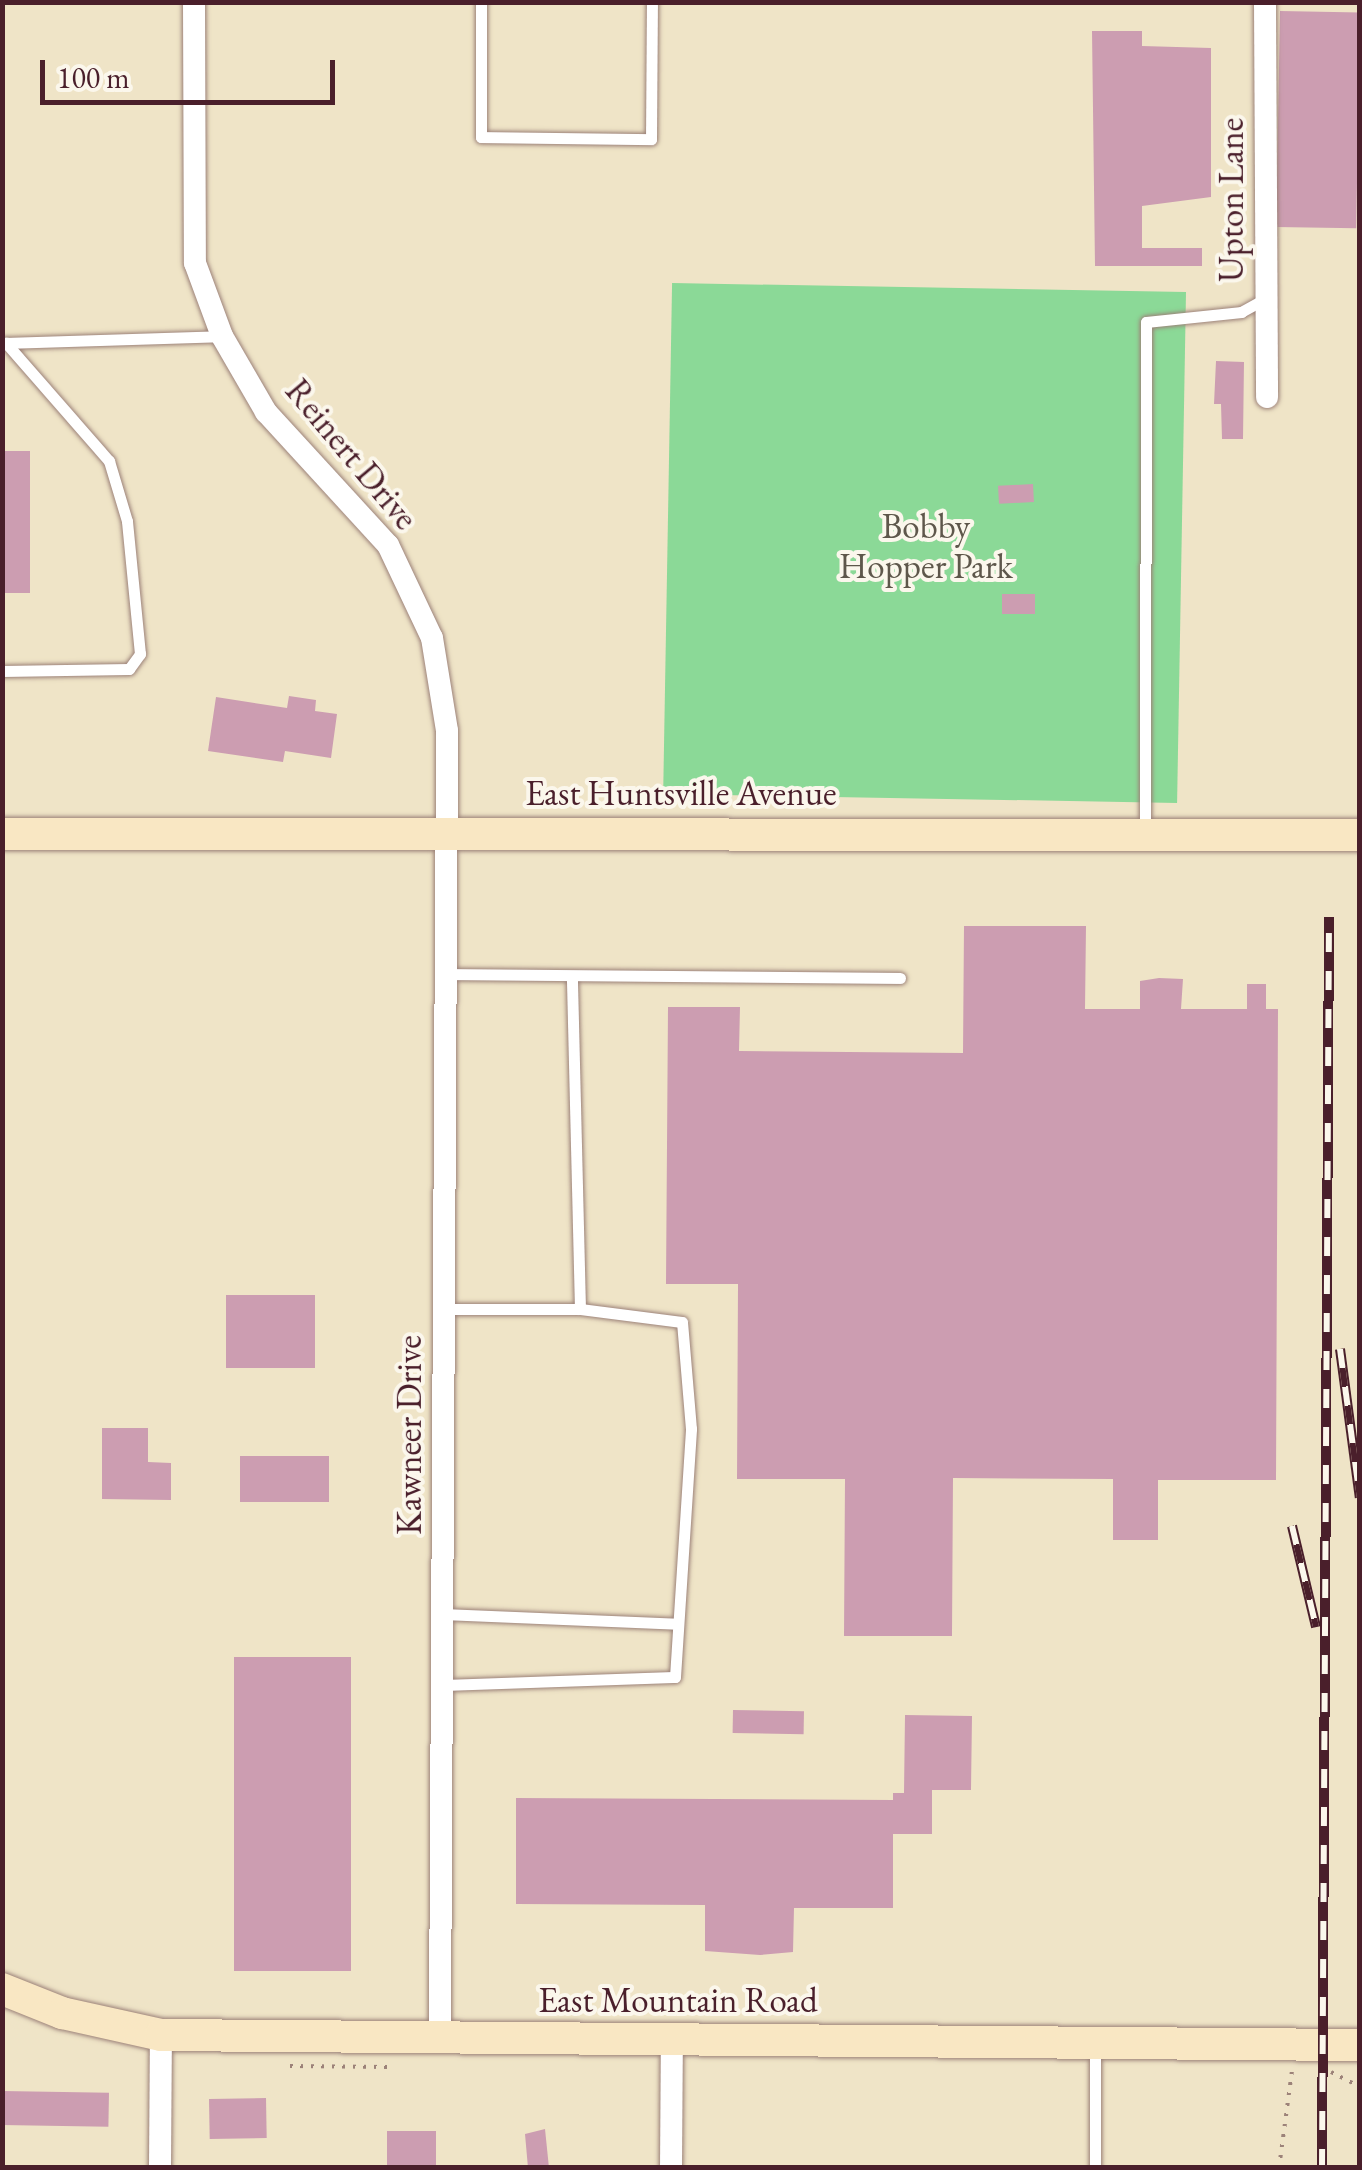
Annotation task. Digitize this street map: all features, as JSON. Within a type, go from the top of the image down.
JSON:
[{"type":"street","name":"Reinert Drive","points":[[194,2],[195,263],[222,336],[266,412],[388,545],[432,638],[447,731],[447,834]]},
{"type":"street","name":"Upton Lane","points":[[1265,2],[1267,397]]},
{"type":"street","name":"East Huntsville Avenue","points":[[2,834],[1360,835]]},
{"type":"street","name":"Kawneer Drive","points":[[440,2038],[447,834]]},
{"type":"street","name":"East Mountain Road","points":[[2,1989],[78,2017],[162,2035],[1360,2045]]},
{"type":"street","points":[[160,2168],[162,2035]]},
{"type":"street","points":[[672,2040],[672,2168]]},
{"type":"lane","points":[[481,2],[481,137],[651,139],[652,2]]},
{"type":"lane","points":[[1146,832],[1146,322],[1240,312],[1266,298]]},
{"type":"lane","points":[[4,343],[222,336]]},
{"type":"lane","points":[[2,671],[128,669],[140,654],[127,521],[109,460],[4,343]]},
{"type":"lane","points":[[446,974],[900,978]]},
{"type":"lane","points":[[572,978],[580,1309]]},
{"type":"lane","points":[[442,1686],[675,1677],[691,1429],[682,1322],[580,1309],[444,1309]]},
{"type":"lane","points":[[442,1614],[678,1624]]},
{"type":"lane","points":[[1094,2043],[1095,2168]]},
{"type":"path","points":[[290,2066],[388,2067]]},
{"type":"path","points":[[1322,2069],[1360,2088]]},
{"type":"path","points":[[1278,2168],[1288,2075],[1307,2070]]},
{"type":"green space","name":"Bobby Hopper Park","points":[[672,283],[1186,292],[1177,803],[663,794]]},
{"type":"building","points":[[1280,11],[1360,12],[1356,228],[1276,227]]},
{"type":"building","points":[[1092,31],[1142,31],[1142,46],[1211,48],[1211,197],[1142,206],[1142,248],[1202,248],[1202,266],[1095,266]]},
{"type":"building","points":[[1216,361],[1244,362],[1243,439],[1222,439],[1221,404],[1214,404]]},
{"type":"building","points":[[2,451],[30,451],[30,593],[2,593]]},
{"type":"building","points":[[1033,484],[1034,502],[999,504],[998,486]]},
{"type":"building","points":[[1002,594],[1035,594],[1035,614],[1002,614]]},
{"type":"building","points":[[289,696],[316,700],[315,711],[337,714],[331,758],[285,751],[283,762],[208,751],[216,697],[287,708]]},
{"type":"building","points":[[964,926],[1086,926],[1085,1009],[1140,1009],[1140,981],[1159,978],[1183,979],[1181,1009],[1247,1009],[1247,984],[1266,984],[1266,1009],[1278,1009],[1276,1480],[1158,1480],[1158,1540],[1113,1540],[1113,1479],[953,1478],[952,1636],[844,1636],[845,1479],[737,1479],[738,1284],[666,1284],[668,1007],[740,1007],[739,1051],[963,1053]]},
{"type":"building","points":[[226,1295],[315,1295],[315,1368],[226,1368]]},
{"type":"building","points":[[102,1428],[148,1428],[148,1462],[171,1463],[171,1500],[102,1499]]},
{"type":"building","points":[[240,1456],[329,1456],[329,1502],[240,1502]]},
{"type":"building","points":[[234,1657],[351,1657],[351,1971],[234,1971]]},
{"type":"building","points":[[733,1710],[804,1711],[804,1734],[733,1733]]},
{"type":"building","points":[[905,1715],[972,1716],[971,1790],[932,1790],[932,1834],[893,1834],[893,1908],[794,1908],[793,1952],[760,1955],[705,1951],[705,1905],[516,1904],[516,1798],[893,1800],[893,1793],[904,1793]]},
{"type":"building","points":[[2,2091],[109,2093],[108,2127],[2,2125]]},
{"type":"building","points":[[266,2098],[267,2138],[210,2139],[209,2099]]},
{"type":"building","points":[[545,2129],[549,2168],[528,2168],[525,2134]]},
{"type":"building","points":[[387,2131],[436,2131],[436,2168],[387,2168]]},
{"type":"railway","points":[[1322,2168],[1329,917]]},
{"type":"railway","points":[[1340,1349],[1360,1498]]},
{"type":"railway","points":[[1292,1526],[1316,1627]]}]
